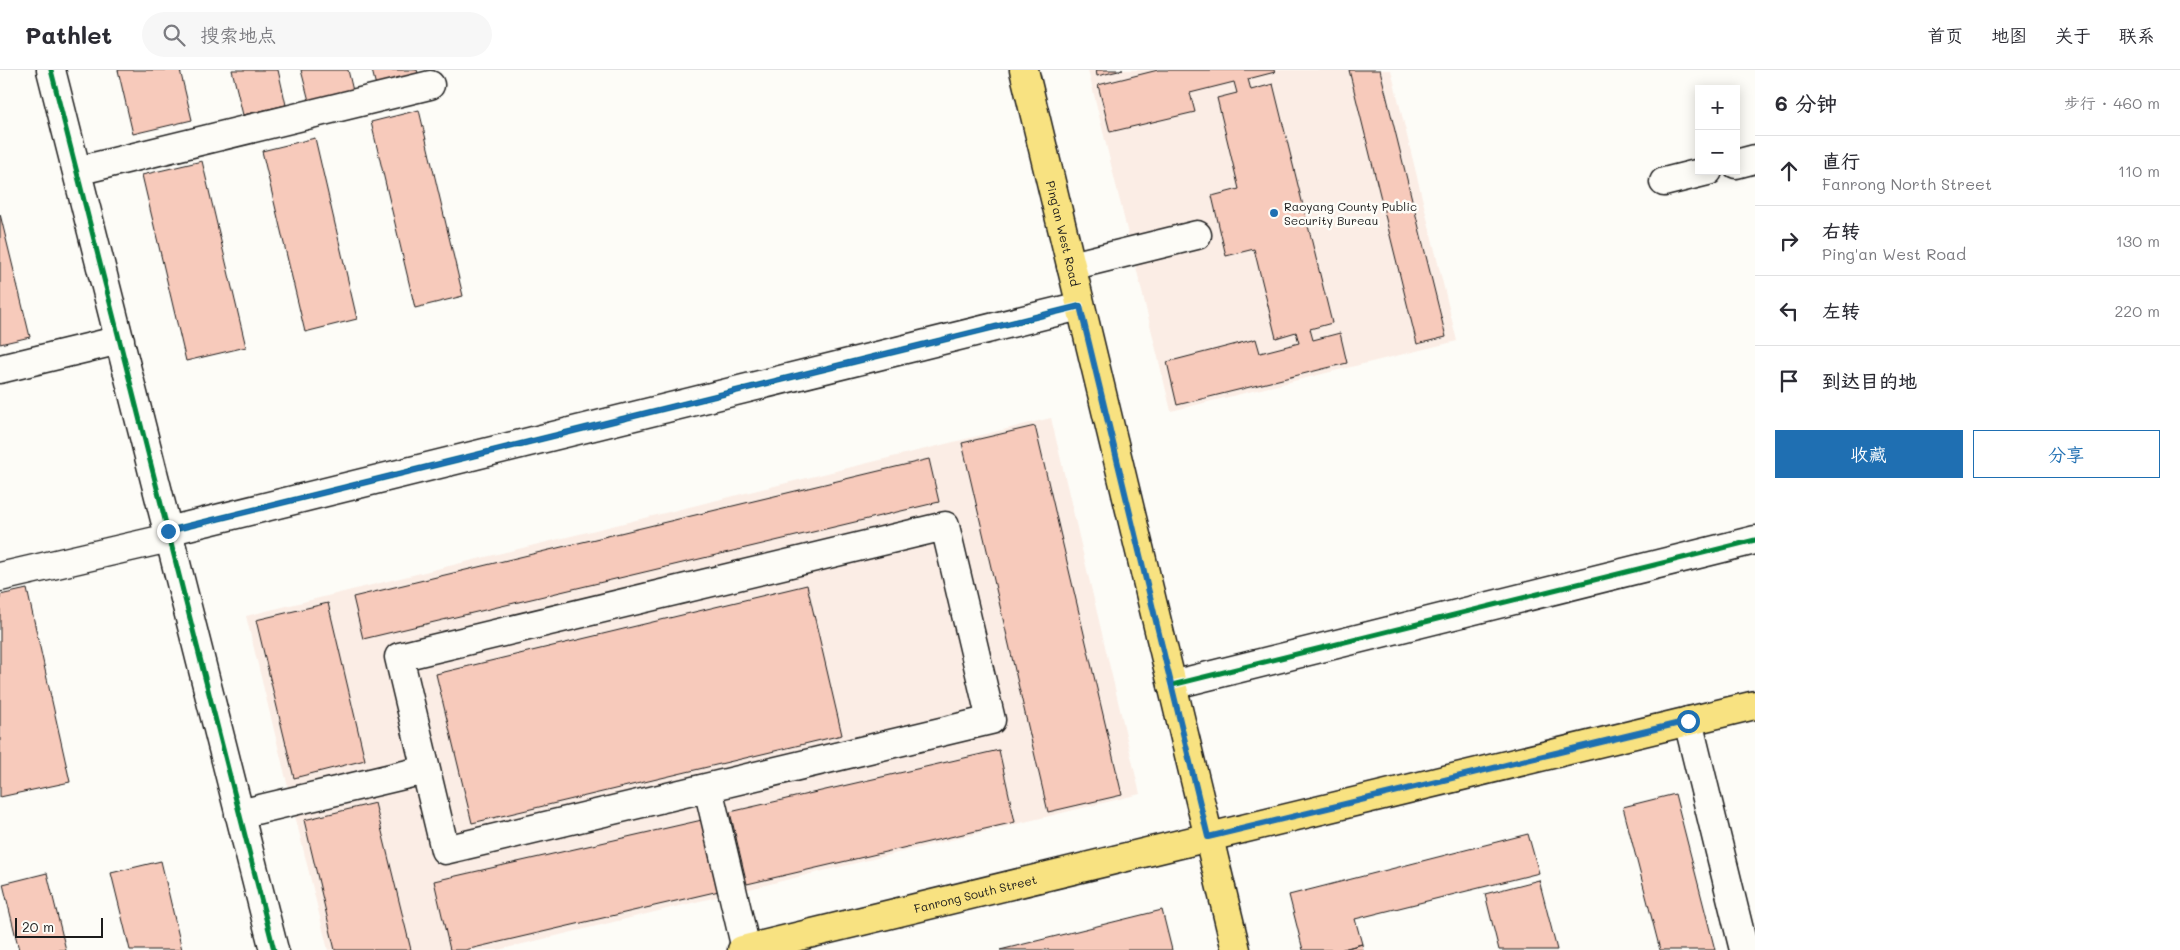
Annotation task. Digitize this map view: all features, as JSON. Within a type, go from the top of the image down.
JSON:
[{"type":"main road","name":"Ping'an West Road","points":[[1024,70],[1236,950]]},
{"type":"main road","name":"Fanrong South Street","points":[[744,949],[1755,705]]},
{"type":"street","points":[[51,70],[274,950]]},
{"type":"street","points":[[76,171],[430,85]]},
{"type":"street","points":[[1740,163],[1755,159]]},
{"type":"street","points":[[1664,182],[1695,174]]},
{"type":"street","points":[[1071,266],[1197,235]]},
{"type":"street","points":[[0,577],[1080,306]]},
{"type":"street","points":[[0,369],[120,340]]},
{"type":"street","points":[[945,526],[991,720],[445,850],[425,770],[399,657],[945,526]]},
{"type":"street","points":[[1172,685],[1755,540]]},
{"type":"street","points":[[1688,721],[1744,950]]},
{"type":"street","points":[[239,814],[425,770]]},
{"type":"street","points":[[708,788],[744,949]]},
{"type":"shaded area","name":"Raoyang County Public Security Bureau","points":[[1088,70],[1391,70],[1457,341],[1171,411]]},
{"type":"shaded area","points":[[1051,418],[1140,794],[498,950],[328,950],[246,616]]},
{"type":"building","points":[[118,70],[180,70],[192,120],[133,134]]},
{"type":"building","points":[[232,70],[278,70],[286,105],[243,115]]},
{"type":"building","points":[[301,70],[348,70],[353,91],[309,101]]},
{"type":"building","points":[[372,70],[417,70],[419,75],[376,86]]},
{"type":"building","points":[[1096,70],[1123,70],[1097,76]]},
{"type":"building","points":[[1158,70],[1274,70],[1275,72],[1248,79],[1251,90],[1273,84],[1332,323],[1310,329],[1313,340],[1340,333],[1347,363],[1177,405],[1167,362],[1256,339],[1260,353],[1299,343],[1296,332],[1276,338],[1254,249],[1226,256],[1212,196],[1239,189],[1217,98],[1237,93],[1234,82],[1190,93],[1195,112],[1110,132],[1098,85]]},
{"type":"building","points":[[1349,70],[1380,70],[1446,337],[1417,344]]},
{"type":"building","points":[[419,110],[463,296],[415,308],[371,122]]},
{"type":"building","points":[[315,138],[357,319],[305,332],[262,151]]},
{"type":"building","points":[[202,161],[246,347],[186,361],[142,175]]},
{"type":"building","points":[[0,214],[30,337],[0,344]]},
{"type":"building","points":[[1035,426],[1122,795],[1048,812],[962,443]]},
{"type":"building","points":[[929,459],[939,502],[363,639],[353,597]]},
{"type":"building","points":[[807,585],[842,735],[472,823],[436,674]]},
{"type":"building","points":[[27,589],[70,782],[0,797],[0,595]]},
{"type":"building","points":[[328,603],[365,760],[294,778],[256,620]]},
{"type":"building","points":[[999,750],[1015,822],[747,884],[730,812]]},
{"type":"building","points":[[1675,794],[1715,950],[1660,950],[1623,807]]},
{"type":"building","points":[[375,803],[411,950],[335,950],[304,820]]},
{"type":"building","points":[[702,820],[719,891],[465,950],[450,950],[434,881]]},
{"type":"building","points":[[1528,834],[1539,873],[1355,919],[1362,944],[1340,950],[1303,950],[1289,895]]},
{"type":"building","points":[[161,861],[182,950],[130,950],[111,873]]},
{"type":"building","points":[[47,873],[66,950],[19,950],[3,884]]},
{"type":"building","points":[[1539,880],[1557,950],[1499,950],[1485,894]]},
{"type":"building","points":[[1162,910],[1172,950],[1000,950]]},
{"type":"building","points":[[1362,944],[1363,950],[1340,950]]},
{"type":"cycle path","points":[[51,70],[274,950]]},
{"type":"cycle path","points":[[168,531],[1080,306]]},
{"type":"cycle path","points":[[1172,685],[1755,540]]},
{"type":"place","name":"Raoyang County Public Security Bureau","points":[[1274,213]]},
{"type":"route","points":[[168,531],[1080,306],[1208,837],[1688,721]]}]
